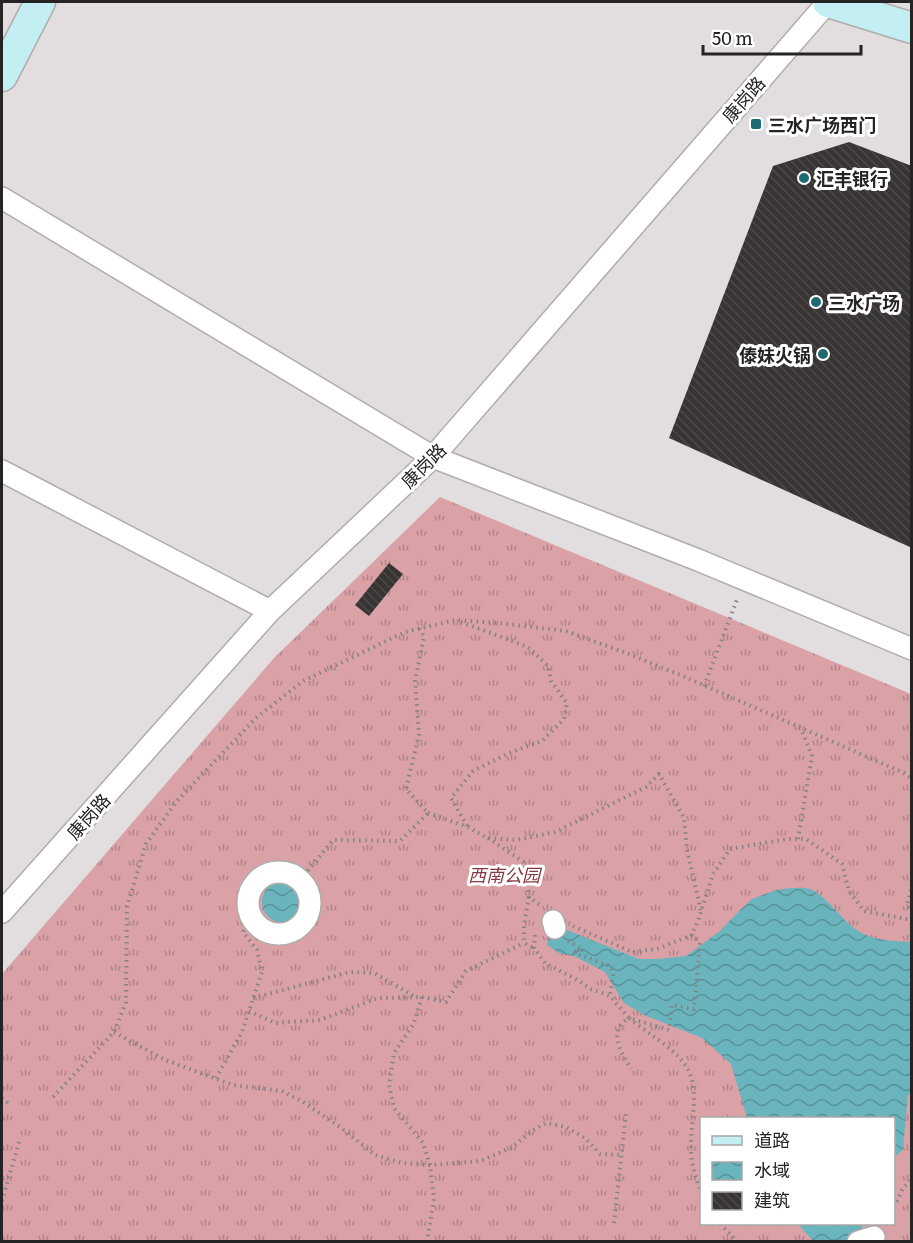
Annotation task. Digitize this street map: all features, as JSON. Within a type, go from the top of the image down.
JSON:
[{"type":"street","points":[[2,75],[40,2]]},
{"type":"street","points":[[828,2],[912,28]]},
{"type":"street","name":"康岗路","points":[[2,912],[270,611],[433,457],[828,2]]},
{"type":"street","points":[[2,198],[433,457],[744,579],[912,649]]},
{"type":"street","points":[[2,471],[270,611]]},
{"type":"street","points":[[277,871],[289,873],[300,880],[307,889],[310,900],[309,911],[304,921],[295,930],[283,934],[270,933],[258,927],[250,917],[247,906],[248,893],[255,882],[265,874],[277,871]]},
{"type":"path","points":[[704,686],[744,579]]},
{"type":"path","points":[[455,620],[528,647],[548,666],[551,681],[567,703],[564,718],[542,741],[508,753],[473,771],[451,798],[468,827]]},
{"type":"path","points":[[53,1097],[114,1032],[126,1002],[127,906],[147,844],[176,802],[256,718],[303,681],[405,632],[455,620],[566,631],[629,654],[704,686],[904,773],[912,779]]},
{"type":"path","points":[[419,628],[424,636],[415,681],[419,734],[406,789],[428,813],[468,827],[525,862],[529,897],[524,925],[524,943]]},
{"type":"path","points":[[798,839],[812,756],[801,729]]},
{"type":"path","points":[[487,838],[516,840],[555,832],[646,787],[659,774],[684,818],[687,850],[701,912]]},
{"type":"path","points":[[300,880],[333,840],[400,842],[428,813]]},
{"type":"path","points":[[534,948],[534,936],[544,923],[556,923],[632,952],[657,949],[692,934],[713,874],[730,849],[798,839],[806,839],[842,864],[849,891],[864,911],[912,920]]},
{"type":"path","points":[[912,884],[907,906],[912,911]]},
{"type":"path","points":[[529,897],[556,923],[558,935],[583,950],[572,952],[610,966],[614,974],[610,996]]},
{"type":"path","points":[[216,1078],[242,1032],[262,972],[257,950],[243,932],[250,917]]},
{"type":"path","points":[[631,1069],[618,1042],[616,1031],[622,1022],[629,1018],[669,1030],[672,1005],[694,1009],[700,942],[692,934]]},
{"type":"path","points":[[524,943],[534,948],[545,963],[591,989],[610,996],[629,1018],[675,1053],[687,1068],[693,1083],[691,1150],[700,1190]]},
{"type":"path","points":[[253,998],[350,972],[374,973],[412,995],[446,1002],[466,971],[524,943]]},
{"type":"path","points":[[249,1011],[275,1023],[309,1021],[320,1020],[378,998],[422,997]]},
{"type":"path","points":[[422,997],[413,1025],[394,1053],[389,1085],[393,1108],[423,1143],[430,1165],[434,1199],[427,1242]]},
{"type":"path","points":[[114,1032],[165,1060],[233,1085],[282,1091],[340,1127],[375,1155],[402,1163],[430,1165],[480,1161],[511,1148],[533,1130],[546,1123],[566,1127],[585,1138],[600,1154],[622,1155]]},
{"type":"path","points":[[2,1098],[8,1103]]},
{"type":"path","points":[[614,1223],[626,1113]]},
{"type":"path","points":[[2,1201],[20,1139]]},
{"type":"path","points":[[895,1205],[903,1188],[912,1179]]},
{"type":"path","points":[[721,1225],[738,1242]]},
{"type":"green space","name":"西南公园","points":[[440,497],[911,694],[911,1241],[2,1242],[2,974],[274,658]]},
{"type":"water","points":[[282,882],[290,883],[296,888],[301,894],[301,910],[296,916],[290,921],[282,922],[274,921],[268,916],[263,910],[262,902],[263,894],[268,888],[274,883]]},
{"type":"water","points":[[808,888],[830,904],[860,932],[885,940],[911,942],[909,979],[912,990],[912,1094],[908,1095],[903,1149],[895,1157],[895,1117],[747,1117],[731,1064],[702,1038],[644,1015],[624,1003],[605,972],[574,956],[559,953],[547,945],[550,933],[562,928],[639,959],[686,956],[720,931],[752,899],[776,890]]},
{"type":"water","points":[[799,1225],[862,1225],[864,1241],[813,1241]]},
{"type":"building","name":"三水广场","points":[[849,142],[912,166],[912,548],[669,438],[773,166]]},
{"type":"building","points":[[389,563],[403,574],[369,616],[355,605]]},
{"type":"place","name":"三水广场西门","points":[[756,124]]},
{"type":"place","name":"汇丰银行","points":[[804,178]]},
{"type":"place","name":"三水广场","points":[[816,302]]},
{"type":"place","name":"傣妹火锅","points":[[823,354]]}]
